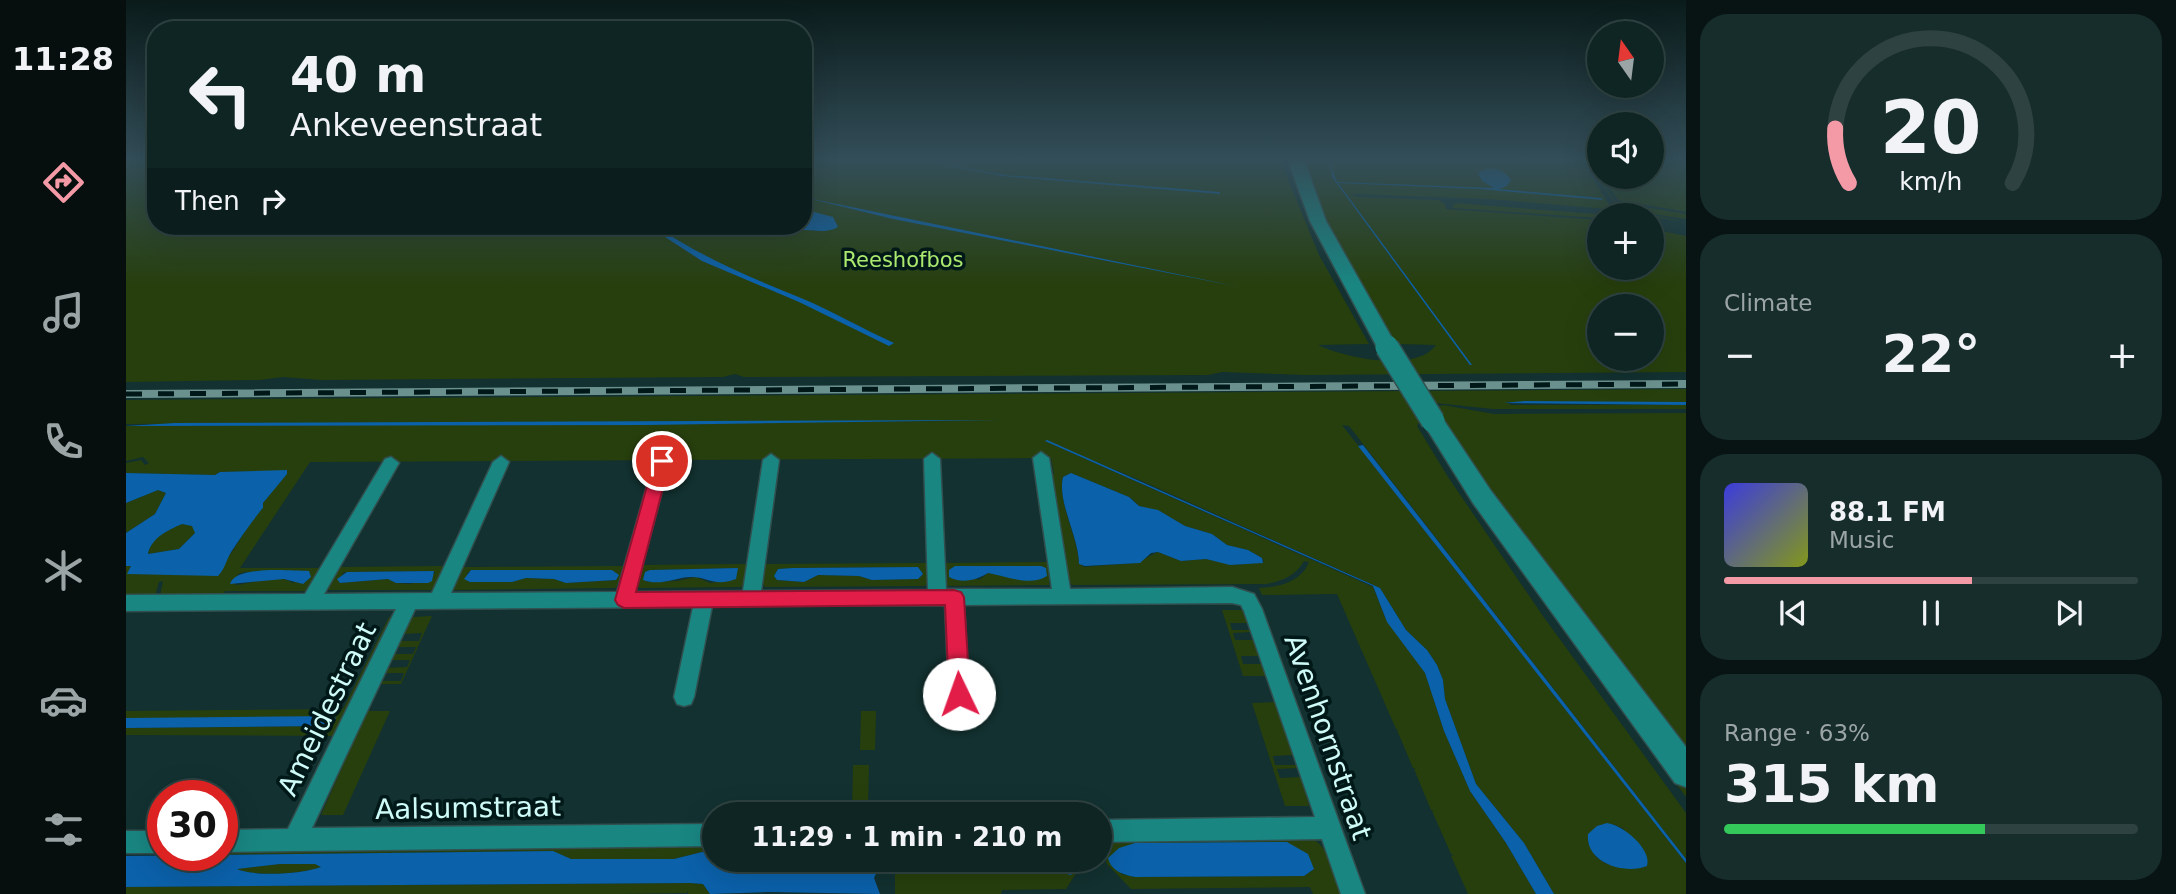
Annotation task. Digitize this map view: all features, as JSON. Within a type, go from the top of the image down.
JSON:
[{"type":"main road","points":[[1311,202],[1318,221],[1387,347],[1482,497],[1686,772]]},
{"type":"street","points":[[126,603],[1062,597],[1041,458]]},
{"type":"street","points":[[932,459],[959,694]]},
{"type":"street","points":[[751,599],[771,460]]},
{"type":"street","points":[[624,600],[662,461]]},
{"type":"street","points":[[438,601],[501,462]]},
{"type":"street","points":[[310,602],[391,463]]},
{"type":"street","name":"Avenhornstraat","points":[[1062,597],[1232,596],[1247,599],[1253,609],[1353,894]]},
{"type":"street","points":[[684,697],[704,599]]},
{"type":"street","name":"Ameidestraat","points":[[295,840],[410,601]]},
{"type":"street","points":[[1112,831],[1330,828]]},
{"type":"street","name":"Aalsumstraat","points":[[238,841],[702,835]]},
{"type":"street","points":[[126,842],[147,842]]},
{"type":"green space","name":"Reeshofbos","points":[[126,202],[147,202],[147,235],[812,235],[812,202],[1297,202],[1319,255],[1369,344],[1318,345],[1345,354],[1380,360],[1413,359],[1426,354],[1436,345],[1397,344],[1395,347],[1345,256],[1319,202],[1350,202],[1470,365],[1350,202],[1441,202],[1446,209],[1587,219],[1587,280],[1664,280],[1664,231],[1686,236],[1686,372],[1306,375],[1222,372],[1208,375],[744,377],[735,374],[723,377],[321,380],[283,377],[259,380],[126,382]]},
{"type":"green space","name":"Reeshofbos","points":[[1522,202],[1607,202],[1587,203],[1587,207]]},
{"type":"green space","points":[[1628,202],[1686,202],[1686,212],[1664,208],[1664,203]]},
{"type":"green space","points":[[1455,203],[1587,213],[1587,217],[1452,208]]},
{"type":"green space","points":[[1664,210],[1686,214],[1686,219],[1664,216]]},
{"type":"green space","points":[[1686,389],[1686,402],[1506,402],[1511,405],[1686,405],[1686,409],[1493,409],[1435,403],[1437,407],[1443,405],[1494,414],[1686,413],[1686,757],[1531,549],[1450,434],[1438,407],[1413,408],[1643,733],[1686,788],[1686,797],[1512,559],[1420,421],[1417,426],[1448,477],[1543,616],[1686,813],[1686,859],[1349,426],[1342,425],[1686,863],[1686,894],[1554,894],[1524,843],[1476,784],[1445,699],[1443,680],[1437,665],[1427,650],[1406,630],[1380,588],[1142,481],[1045,441],[1373,587],[1385,617],[1425,673],[1444,731],[1470,791],[1506,843],[1536,894],[1468,894],[1451,856],[1454,855],[1451,854],[1432,811],[1434,810],[1431,810],[1414,769],[1416,768],[1413,768],[1399,730],[1396,729],[1337,594],[1262,595],[1259,588],[1295,579],[1309,562],[1304,561],[1288,577],[1266,584],[1072,585],[1067,579],[1049,474],[1054,474],[1051,458],[310,462],[240,568],[321,568],[305,591],[225,591],[222,595],[160,596],[163,581],[159,582],[155,596],[126,596],[126,566],[131,566],[128,574],[229,556],[287,471],[220,472],[215,475],[126,473],[126,463],[141,460],[145,465],[149,463],[143,457],[126,461],[126,426],[1001,421],[126,424],[126,400]],"holes":[[[1071,473],[1131,498],[1139,506],[1161,512],[1185,526],[1212,534],[1227,545],[1248,550],[1264,562],[1233,565],[1206,559],[1181,561],[1158,552],[1136,563],[1084,567],[1079,563],[1063,497],[1063,477]],[[309,571],[293,583],[273,579],[235,585],[238,574]],[[1613,824],[1624,829],[1606,864],[1596,857],[1588,843]]]},
{"type":"green space","points":[[158,490],[166,493],[155,514],[126,533],[126,503]]},
{"type":"green space","points":[[182,524],[193,526],[195,533],[179,549],[148,554],[156,539]]},
{"type":"green space","points":[[1050,562],[1049,585],[948,586],[945,583],[945,563]],"holes":[[[1041,566],[998,574],[988,573],[979,580],[951,567]]]},
{"type":"green space","points":[[929,563],[929,580],[925,586],[765,587],[761,581],[764,564]],"holes":[[[918,567],[923,574],[918,579],[872,580],[859,576],[818,575],[804,582],[777,580],[774,576],[778,569],[793,568]]]},
{"type":"green space","points":[[747,564],[746,581],[741,587],[639,588],[637,582],[641,565]],"holes":[[[737,568],[736,579],[710,583],[696,577],[647,582],[650,570]]]},
{"type":"green space","points":[[446,566],[438,584],[431,590],[329,590],[338,567]],"holes":[[[343,572],[435,573],[410,584],[396,583],[389,579],[340,583]]]},
{"type":"green space","points":[[625,566],[616,588],[453,590],[452,587],[463,567]],"holes":[[[472,570],[611,570],[616,580],[566,583],[554,579],[525,578],[512,582],[470,582],[467,573]]]},
{"type":"green space","points":[[1222,610],[1242,610],[1248,623],[1230,623],[1232,630],[1252,632],[1233,633],[1235,640],[1254,640],[1260,656],[1241,656],[1243,664],[1262,664],[1266,676],[1243,676]]},
{"type":"green space","points":[[394,616],[336,736],[126,735],[126,728],[323,726],[126,718],[126,711],[343,709],[389,617]]},
{"type":"green space","points":[[432,616],[401,684],[380,684],[381,681],[401,681],[404,673],[385,673],[387,668],[407,667],[410,660],[391,660],[394,654],[413,654],[416,647],[397,647],[400,641],[419,641],[422,633],[403,634],[413,617]]},
{"type":"green space","points":[[1275,702],[1294,755],[1273,756],[1275,765],[1297,765],[1298,768],[1277,769],[1280,778],[1301,777],[1309,806],[1285,806],[1252,703]]},
{"type":"green space","points":[[367,711],[390,711],[343,815],[321,815]]},
{"type":"green space","points":[[861,711],[876,711],[875,750],[860,750]]},
{"type":"green space","points":[[853,765],[869,765],[868,802],[852,802]]},
{"type":"green space","points":[[1311,838],[1318,842],[1327,855],[1341,894],[1313,894],[1310,887],[1131,889],[1112,869],[1112,841]],"holes":[[[1119,848],[1307,854],[1314,869],[1304,876],[1135,877],[1121,874]]]},
{"type":"green space","points":[[702,845],[702,852],[674,859],[571,859],[552,851],[238,855],[238,849]]},
{"type":"green space","points":[[280,864],[315,864],[322,867],[279,874],[238,869]]},
{"type":"green space","points":[[895,872],[1060,872],[1071,875],[1077,872],[1066,889],[1002,890],[1001,894],[895,894]]},
{"type":"green space","points":[[703,884],[710,894],[688,894],[688,890],[687,893],[617,894],[126,894],[126,887]]},
{"type":"water","points":[[822,202],[1240,287],[893,219]]},
{"type":"water","points":[[1350,202],[1472,365],[1470,365]]},
{"type":"water","points":[[812,211],[833,217],[838,227],[812,231]]},
{"type":"water","points":[[662,235],[670,235],[726,266],[813,303],[894,343],[889,346],[799,302],[702,261]]},
{"type":"water","points":[[1686,402],[1686,405],[1504,403]]},
{"type":"water","points":[[1001,420],[646,425],[126,426],[175,423]]},
{"type":"water","points":[[1045,441],[1380,588],[1406,630],[1427,650],[1437,665],[1443,680],[1445,699],[1476,784],[1524,843],[1554,894],[1536,894],[1506,843],[1470,791],[1444,731],[1425,673],[1387,622],[1373,586]]},
{"type":"water","points":[[1363,445],[1686,859],[1686,863],[1358,446]]},
{"type":"water","points":[[287,470],[287,474],[263,503],[263,508],[235,546],[218,576],[127,574],[131,566],[126,566],[126,533],[155,514],[166,493],[158,490],[126,503],[126,473],[215,475],[220,472]],"holes":[[[182,524],[192,526],[195,533],[179,549],[148,554],[156,539],[166,532]]]},
{"type":"water","points":[[1071,473],[1129,497],[1139,506],[1158,510],[1185,526],[1212,534],[1227,545],[1248,550],[1262,558],[1263,563],[1230,565],[1206,559],[1181,561],[1158,552],[1151,553],[1140,563],[1079,564],[1062,487],[1063,477]]},
{"type":"water","points":[[955,566],[1041,566],[1046,568],[1047,576],[1026,581],[988,573],[964,581],[949,577],[949,570]]},
{"type":"water","points":[[918,567],[923,574],[918,579],[872,580],[859,576],[818,575],[804,582],[777,580],[774,576],[778,569],[793,568]]},
{"type":"water","points":[[738,568],[736,579],[723,582],[693,577],[663,582],[643,580],[645,572],[650,570]]},
{"type":"water","points":[[471,570],[612,570],[619,575],[616,580],[566,583],[554,579],[526,578],[512,582],[470,582],[464,579]]},
{"type":"water","points":[[309,571],[311,577],[303,584],[284,579],[230,584],[234,578],[253,572]]},
{"type":"water","points":[[434,571],[432,581],[428,583],[396,583],[388,579],[340,583],[337,579],[347,572]]},
{"type":"water","points":[[126,718],[336,718],[333,724],[323,726],[126,728]]},
{"type":"water","points":[[1607,823],[1621,828],[1641,845],[1647,866],[1628,869],[1618,867],[1608,864],[1593,852],[1588,834],[1597,826]]},
{"type":"water","points":[[1287,842],[1308,854],[1314,869],[1304,876],[1135,877],[1115,869],[1112,854],[1119,848],[1135,843]]},
{"type":"water","points":[[553,851],[571,859],[674,859],[702,852],[702,872],[877,872],[874,878],[880,894],[710,894],[703,884],[690,883],[126,887],[126,856],[147,856],[147,871],[238,869],[279,874],[321,867],[315,864],[280,864],[238,869],[238,855]]},
{"type":"railway","points":[[126,394],[1686,384]]},
{"type":"route","points":[[662,461],[624,600],[954,597],[959,694]]}]
